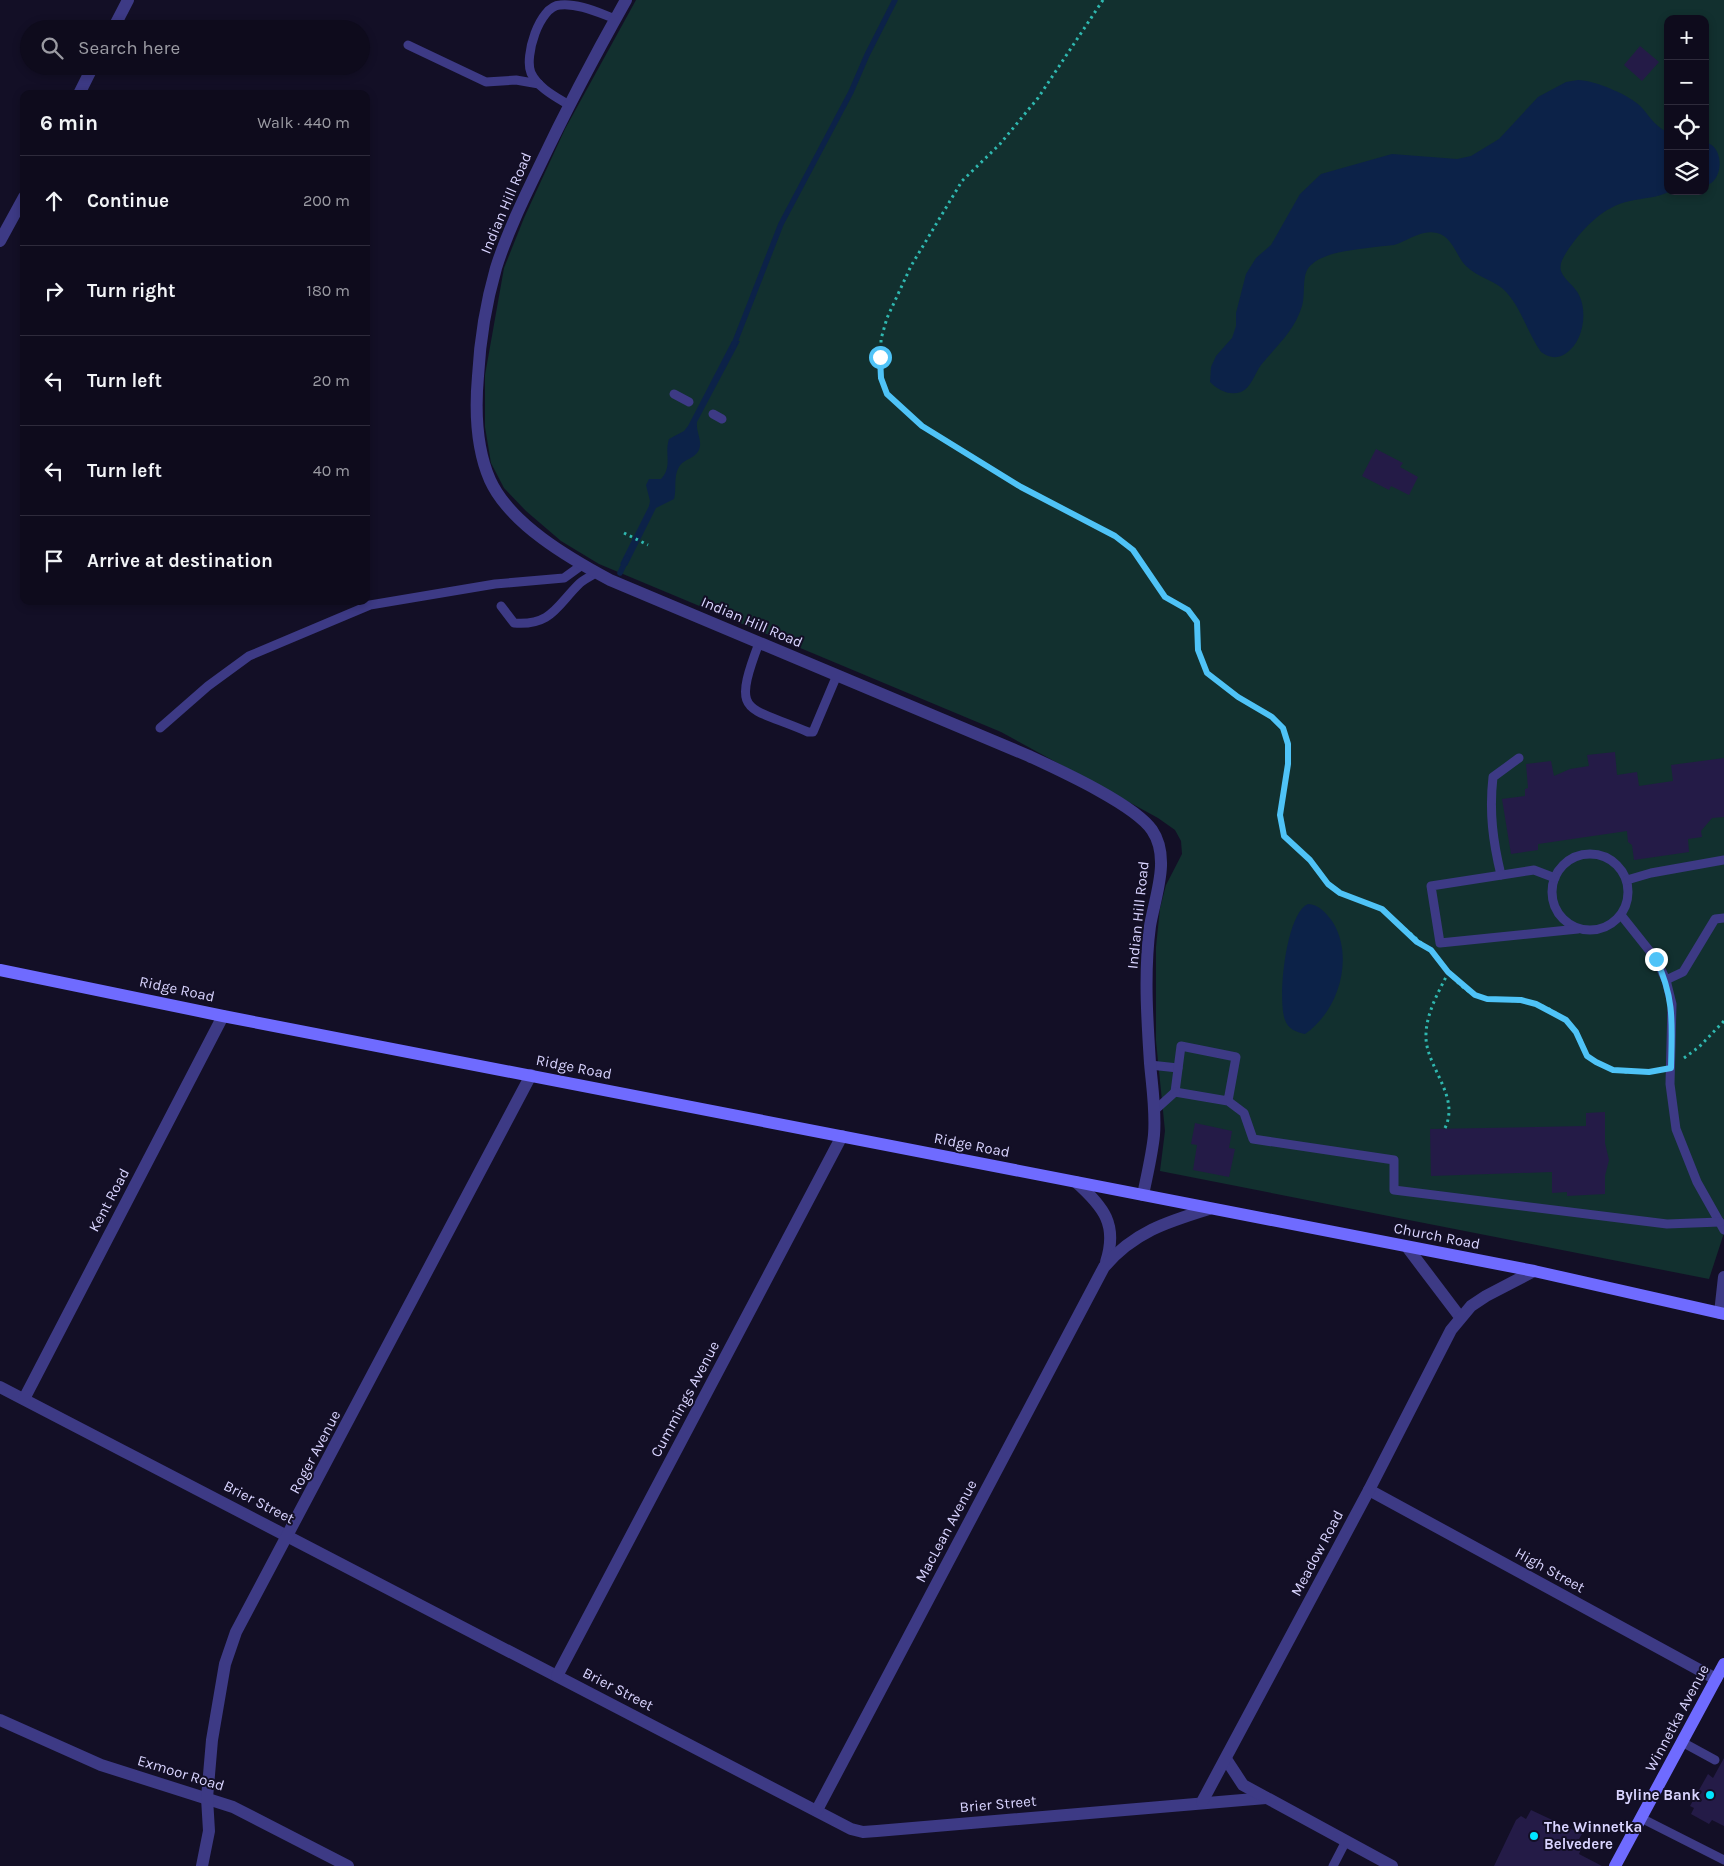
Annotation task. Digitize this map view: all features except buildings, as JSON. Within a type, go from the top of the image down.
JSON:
[{"type":"street","points":[[118,20],[128,0]]},
{"type":"street","name":"Indian Hill Road","points":[[626,0],[569,105],[512,225],[496,268],[482,338],[476,399],[482,457],[490,481],[503,500],[544,540],[596,573],[1029,756],[1078,780],[1122,806],[1140,817],[1152,830],[1159,845],[1161,862],[1150,928],[1147,998],[1154,1135],[1143,1195]]},
{"type":"street","points":[[81,90],[88,75]]},
{"type":"street","points":[[0,241],[20,204]]},
{"type":"street","name":"Ridge Road","points":[[0,970],[223,1016],[1143,1195]]},
{"type":"street","name":"Kent Road","points":[[24,1399],[223,1016]]},
{"type":"street","name":"Roger Avenue","points":[[202,1866],[209,1831],[207,1798],[212,1740],[225,1664],[236,1632],[289,1536],[531,1075]]},
{"type":"street","name":"Cummings Avenue","points":[[557,1676],[842,1136]]},
{"type":"street","name":"MacLean Avenue","points":[[817,1810],[1104,1267],[1110,1249],[1108,1221],[1093,1197],[1076,1182]]},
{"type":"street","name":"Church Road","points":[[1143,1195],[1534,1271],[1722,1314]]},
{"type":"street","name":"MacLean Avenue","points":[[1104,1267],[1119,1250],[1137,1237],[1158,1226],[1210,1209]]},
{"type":"street","points":[[1407,1247],[1460,1317]]},
{"type":"street","name":"Meadow Road","points":[[1202,1802],[1460,1317],[1486,1296],[1534,1271]]},
{"type":"street","points":[[1722,1314],[1724,1277]]},
{"type":"street","name":"Brier Street","points":[[0,1387],[852,1829],[863,1832],[1266,1798]]},
{"type":"street","name":"High Street","points":[[1369,1490],[1716,1679]]},
{"type":"street","name":"Winnetka Avenue","points":[[1618,1864],[1724,1664]]},
{"type":"street","name":"Exmoor Road","points":[[0,1720],[101,1765],[233,1807],[348,1866]]},
{"type":"street","points":[[1226,1759],[1243,1786],[1392,1866]]},
{"type":"lane","points":[[539,84],[529,66],[530,48],[535,32],[552,8],[559,4],[584,8],[616,19]]},
{"type":"lane","points":[[408,44],[486,82],[516,80],[539,84],[569,105]]},
{"type":"lane","points":[[674,394],[690,402]]},
{"type":"lane","points":[[713,414],[722,419]]},
{"type":"lane","points":[[160,728],[208,686],[249,656],[370,605],[495,584],[564,578],[582,565]]},
{"type":"lane","points":[[501,606],[514,623],[530,624],[558,609],[580,583],[596,573]]},
{"type":"lane","points":[[760,643],[746,680],[744,694],[749,705],[762,715],[808,732],[814,732],[837,675]]},
{"type":"lane","points":[[1501,875],[1492,833],[1490,800],[1493,778],[1519,758]]},
{"type":"lane","points":[[1555,878],[1534,870],[1431,886],[1440,943],[1578,929],[1590,931],[1602,929],[1622,915],[1627,904],[1629,892],[1627,880],[1615,863],[1606,858],[1591,854],[1576,857],[1567,862],[1555,878],[1552,890],[1553,902],[1558,914],[1567,923],[1578,929]]},
{"type":"lane","points":[[1627,880],[1651,873],[1724,860]]},
{"type":"lane","points":[[1622,915],[1656,959],[1666,980],[1672,1004],[1672,1106],[1676,1130],[1693,1173],[1722,1226]]},
{"type":"lane","points":[[1666,980],[1683,972],[1715,919],[1724,918]]},
{"type":"lane","points":[[1154,1111],[1175,1092],[1181,1046],[1236,1057],[1228,1101]]},
{"type":"lane","points":[[1150,1065],[1178,1068]]},
{"type":"lane","points":[[1175,1092],[1228,1101],[1244,1113],[1253,1139],[1394,1160],[1394,1190],[1667,1224],[1722,1226]]},
{"type":"lane","points":[[1682,1742],[1715,1760]]},
{"type":"lane","points":[[1641,1818],[1724,1860]]},
{"type":"lane","points":[[1333,1866],[1346,1841]]},
{"type":"path","points":[[1102,0],[1038,98],[1000,144],[962,181],[911,266],[887,318],[881,339],[881,378],[887,394],[915,420],[941,439],[1021,487],[1115,536],[1133,550],[1165,597],[1188,610],[1197,622],[1198,650],[1207,673],[1238,697],[1272,717],[1283,728],[1288,744],[1288,764],[1280,815],[1284,836],[1310,860],[1328,884],[1340,893],[1382,909],[1417,942],[1431,950],[1448,972],[1475,995],[1487,999],[1521,1000],[1549,1009],[1566,1020],[1576,1032],[1587,1056],[1613,1070],[1649,1072],[1671,1068],[1699,1047],[1724,1021]]},
{"type":"path","points":[[624,534],[648,544]]},
{"type":"path","points":[[1444,1128],[1449,1102],[1430,1056],[1426,1039],[1427,1023],[1432,1006],[1448,972]]},
{"type":"green space","points":[[636,0],[1724,0],[1724,1233],[1709,1279],[1160,1171],[1165,1131],[1156,1041],[1156,947],[1160,908],[1166,885],[1182,854],[1181,841],[1175,830],[1158,818],[1001,732],[599,564],[561,541],[526,511],[504,488],[491,463],[485,427],[485,375],[504,268],[524,218],[565,129]]},
{"type":"water","points":[[1585,81],[1622,94],[1638,104],[1664,130],[1664,194],[1620,204],[1611,208],[1585,228],[1563,259],[1561,271],[1577,292],[1582,302],[1583,310],[1580,335],[1571,349],[1559,357],[1550,357],[1541,352],[1517,307],[1507,293],[1498,285],[1466,266],[1446,238],[1431,232],[1415,236],[1394,245],[1341,252],[1316,261],[1307,270],[1299,315],[1285,338],[1261,365],[1247,387],[1241,392],[1228,393],[1220,390],[1210,382],[1211,367],[1216,356],[1232,338],[1236,326],[1236,313],[1246,274],[1256,258],[1271,245],[1300,194],[1321,174],[1392,154],[1457,159],[1471,156],[1499,139],[1538,97],[1566,82]]},
{"type":"water","points":[[1709,144],[1717,152],[1720,165],[1716,178],[1709,184]]},
{"type":"water","points":[[732,341],[740,341],[697,422],[699,450],[679,467],[676,475],[674,499],[656,508],[627,566],[620,564],[649,506],[650,501],[646,485],[649,479],[661,479],[667,469],[669,439],[684,431],[688,426]]},
{"type":"water","points":[[1308,904],[1318,907],[1332,921],[1339,935],[1343,966],[1335,997],[1327,1012],[1305,1034],[1293,1030],[1286,1023],[1282,994],[1285,958],[1289,939],[1300,911]]},
{"type":"waterway","points":[[733,347],[781,224],[851,92],[867,55],[895,0]]},
{"type":"waterway","points":[[620,573],[627,558]]},
{"type":"place","name":"Byline Bank","points":[[1710,1795]]},
{"type":"place","name":"The Winnetka Belvedere","points":[[1534,1836]]},
{"type":"route","points":[[880,357],[881,378],[887,394],[902,410],[922,426],[970,457],[1021,487],[1084,518],[1115,536],[1133,550],[1154,584],[1165,597],[1188,610],[1197,622],[1198,650],[1207,673],[1238,697],[1272,717],[1283,728],[1288,744],[1288,764],[1280,815],[1284,836],[1310,860],[1328,884],[1340,893],[1367,901],[1382,909],[1417,942],[1431,950],[1448,972],[1475,995],[1487,999],[1521,1000],[1536,1004],[1549,1009],[1566,1020],[1576,1032],[1587,1056],[1613,1070],[1649,1072],[1671,1068],[1672,1004],[1666,980],[1656,959]]}]
